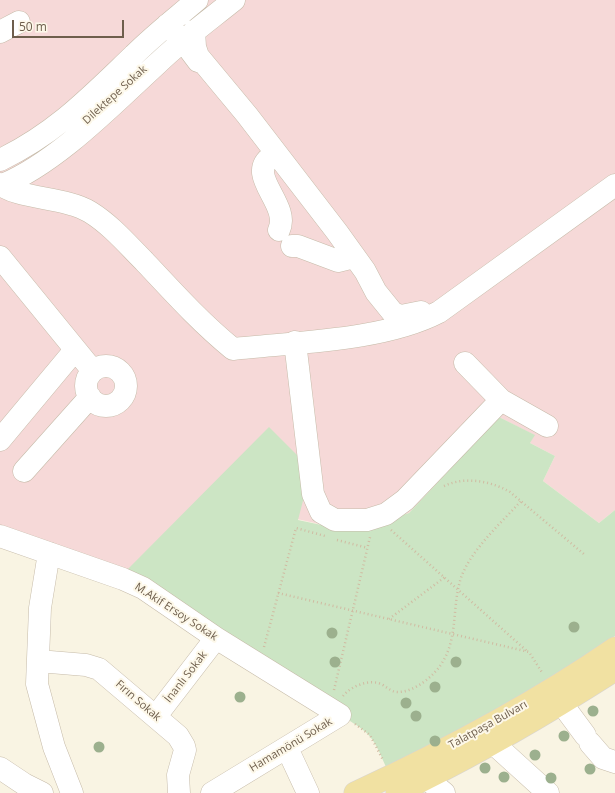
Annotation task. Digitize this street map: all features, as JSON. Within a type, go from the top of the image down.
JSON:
[{"type":"main road","name":"Talatpaşa Bulvarı","points":[[355,793],[394,785],[440,789],[493,743],[557,696],[615,648]]},
{"type":"main road","name":"Talatpaşa Bulvarı","points":[[394,785],[419,764],[557,696],[615,670]]},
{"type":"street","points":[[0,151],[29,135],[76,99],[159,19],[182,0]]},
{"type":"street","name":"Dilektepe Sokak","points":[[0,160],[40,138],[181,33],[197,0]]},
{"type":"street","name":"Dilektepe Sokak","points":[[0,183],[49,151],[76,130],[181,33],[220,0]]},
{"type":"street","points":[[181,33],[234,0]]},
{"type":"street","points":[[181,33],[350,258],[379,304],[402,326]]},
{"type":"street","points":[[181,33],[195,47],[198,56],[247,114],[337,232],[393,313],[401,316],[426,310],[447,296],[512,245],[615,172]]},
{"type":"street","points":[[272,156],[265,160],[262,166],[263,174],[278,207],[285,238],[298,246],[338,261],[350,258]]},
{"type":"street","points":[[0,183],[23,193],[72,204],[90,212],[116,233],[207,328],[233,349],[348,338],[402,326],[426,318],[439,312],[615,185]]},
{"type":"street","points":[[0,257],[93,372]]},
{"type":"street","points":[[295,342],[313,494],[316,505],[321,512],[334,520],[355,521],[374,518],[395,509],[501,400]]},
{"type":"street","points":[[0,440],[75,350]]},
{"type":"street","points":[[465,363],[501,400],[547,426]]},
{"type":"street","points":[[103,366],[108,366],[119,370],[125,379],[126,390],[120,400],[110,405],[99,404],[90,397],[87,381],[93,372],[103,366]]},
{"type":"street","points":[[24,471],[90,397]]},
{"type":"street","name":"M.Akif Ersoy Sokak","points":[[0,536],[123,579],[143,588],[216,638],[334,712]]},
{"type":"street","points":[[49,553],[40,608],[37,684],[42,709],[54,747],[72,793]]},
{"type":"street","name":"İnanlı Sokak","points":[[156,716],[216,638]]},
{"type":"street","name":"Fırın Sokak","points":[[38,662],[86,664],[99,669],[178,736],[184,746],[184,754],[178,775],[179,793]]},
{"type":"street","points":[[557,696],[587,739],[603,758],[615,762]]},
{"type":"street","name":"Hamamönü Sokak","points":[[212,793],[287,748],[334,712]]},
{"type":"street","points":[[493,743],[548,793]]},
{"type":"street","points":[[287,748],[308,793]]},
{"type":"street","points":[[0,768],[24,784],[42,793]]},
{"type":"path","points":[[442,487],[461,481],[486,482],[499,486],[521,501],[585,555]]},
{"type":"path","points":[[334,712],[344,694],[364,684],[378,683],[397,692],[410,689],[422,683],[434,673],[444,661],[453,634],[458,590],[463,574],[475,553],[521,501]]},
{"type":"path","points":[[334,712],[353,611],[374,518]]},
{"type":"path","points":[[374,518],[529,652],[557,696]]},
{"type":"path","points":[[259,665],[296,528],[368,548]]},
{"type":"path","points":[[389,619],[445,578]]},
{"type":"path","points":[[278,593],[529,652]]},
{"type":"path","name":"Hamamönü Sokak","points":[[334,712],[370,734],[394,785]]},
{"type":"shaded area","points":[[0,0],[615,0],[615,510],[599,523],[543,481],[555,456],[530,443],[534,435],[499,417],[409,513],[350,531],[297,519],[305,493],[127,570],[0,527]]},
{"type":"green space","points":[[499,417],[535,435],[530,443],[555,456],[543,481],[599,523],[615,510],[615,636],[547,681],[414,755],[386,767],[377,747],[369,735],[358,726],[127,570],[269,427],[300,458],[305,493],[298,520],[350,531],[409,513]]}]
